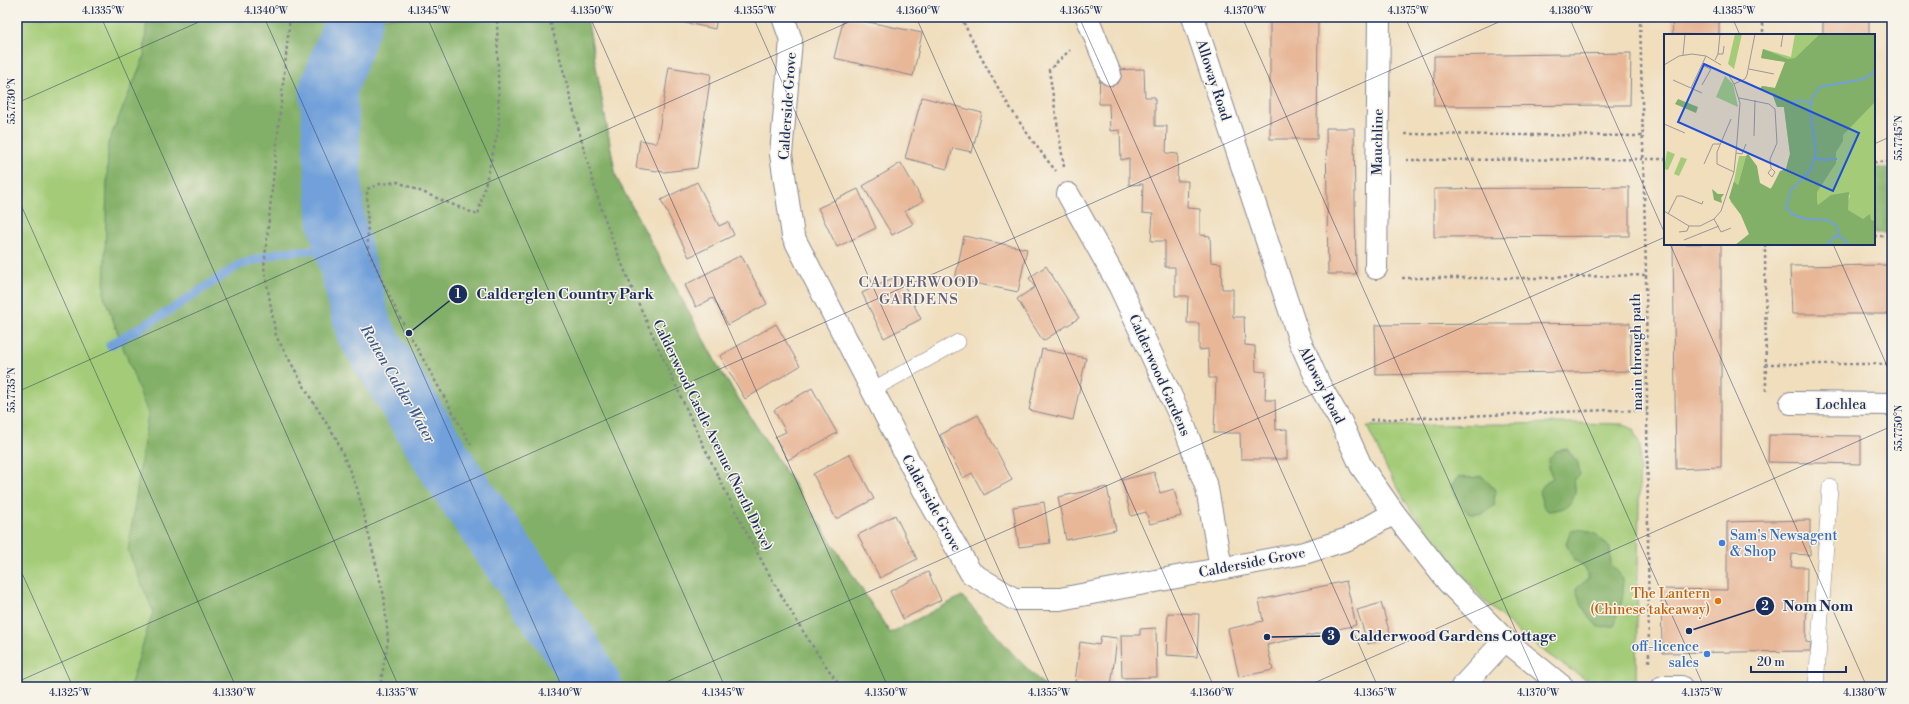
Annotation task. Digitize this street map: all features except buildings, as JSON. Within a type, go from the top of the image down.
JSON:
[{"type":"street","name":"Calderside Grove","points":[[783,17],[791,40],[781,154],[793,236],[928,498],[971,573],[1014,598],[1060,599],[1304,553],[1348,539],[1394,513]]},
{"type":"street","name":"Alloway Road","points":[[1193,17],[1300,341],[1319,384],[1341,422],[1361,466],[1394,513],[1448,582],[1505,640],[1563,687]]},
{"type":"street","name":"Mauchline","points":[[1376,268],[1379,17]]},
{"type":"street","points":[[1089,23],[1110,74]]},
{"type":"street","name":"Calderwood Gardens","points":[[1067,188],[1120,287],[1182,420],[1208,489],[1221,568]]},
{"type":"street","name":"Lochlea","points":[[1791,404],[1892,404]]},
{"type":"street","points":[[1462,687],[1505,640]]},
{"type":"street","points":[[1656,679],[1681,687]]},
{"type":"lane","points":[[872,390],[958,342]]},
{"type":"lane","points":[[1816,687],[1830,487]]},
{"type":"path","points":[[290,17],[264,267],[276,336],[310,397],[336,438],[357,488],[384,596],[388,640],[380,687]]},
{"type":"path","points":[[471,446],[398,316],[368,251],[367,189],[380,184],[398,182],[478,215],[499,127],[497,17]]},
{"type":"path","name":"Calderwood Castle Avenue (North Drive)","points":[[549,17],[596,192],[625,275],[727,495],[780,594],[816,653],[841,687]]},
{"type":"path","points":[[961,17],[992,79],[1039,150],[1067,188]]},
{"type":"path","name":"main through path","points":[[1640,17],[1646,275],[1647,411],[1656,679]]},
{"type":"path","points":[[1763,17],[1763,34]]},
{"type":"path","points":[[1067,188],[1049,70],[1089,23]]},
{"type":"path","points":[[1378,134],[1643,136]]},
{"type":"path","points":[[1377,160],[1664,159]]},
{"type":"path","points":[[1875,162],[1892,162]]},
{"type":"path","points":[[1875,236],[1892,236]]},
{"type":"path","points":[[1765,245],[1766,404],[1791,404]]},
{"type":"path","points":[[1400,278],[1538,278],[1646,275]]},
{"type":"path","points":[[1765,364],[1892,364]]},
{"type":"path","points":[[1341,422],[1608,410],[1647,411]]},
{"type":"green space","points":[[17,17],[587,17],[616,177],[720,370],[925,687],[17,687]]},
{"type":"green space","points":[[147,17],[587,17],[616,177],[720,370],[890,633],[962,596],[1013,654],[1046,687],[130,687],[153,611],[128,551],[148,414],[104,296],[108,143],[144,57]]},
{"type":"green space","points":[[1875,168],[1892,168],[1892,233],[1875,233]]},
{"type":"green space","points":[[1569,423],[1623,424],[1633,430],[1640,446],[1636,681],[1622,687],[1603,687],[1587,680],[1522,636],[1482,598],[1410,509],[1387,469],[1367,426]]},
{"type":"green space","points":[[1567,449],[1578,463],[1580,475],[1574,480],[1575,494],[1570,503],[1566,506],[1561,509],[1548,511],[1543,505],[1539,492],[1546,482],[1553,478],[1548,468],[1549,459],[1556,451]]},
{"type":"green space","points":[[1482,476],[1495,490],[1494,506],[1482,514],[1469,514],[1459,503],[1451,485],[1458,477],[1473,478]]},
{"type":"green space","points":[[1580,528],[1597,535],[1610,548],[1611,565],[1621,578],[1623,586],[1622,601],[1614,626],[1598,627],[1584,610],[1580,601],[1576,589],[1589,578],[1584,566],[1574,560],[1566,544],[1570,532]]},
{"type":"waterway","name":"Rotten Calder Water","points":[[355,17],[328,89],[336,221],[364,330],[453,476],[572,649],[594,687]]},
{"type":"waterway","points":[[110,345],[169,311],[239,265],[282,252],[343,248]]},
{"type":"place","name":"Calderglen Country Park","points":[[409,333]]},
{"type":"place","name":"Sam's Newsagent & Shop","points":[[1722,543]]},
{"type":"place","name":"The Lantern (Chinese takeaway)","points":[[1718,601]]},
{"type":"place","name":"Nom Nom","points":[[1689,631]]},
{"type":"place","name":"Calderwood Gardens Cottage","points":[[1267,637]]},
{"type":"place","name":"off-licence sales","points":[[1707,654]]},
{"type":"district","name":"CALDERWOOD GARDENS","points":[[919,290]]}]
